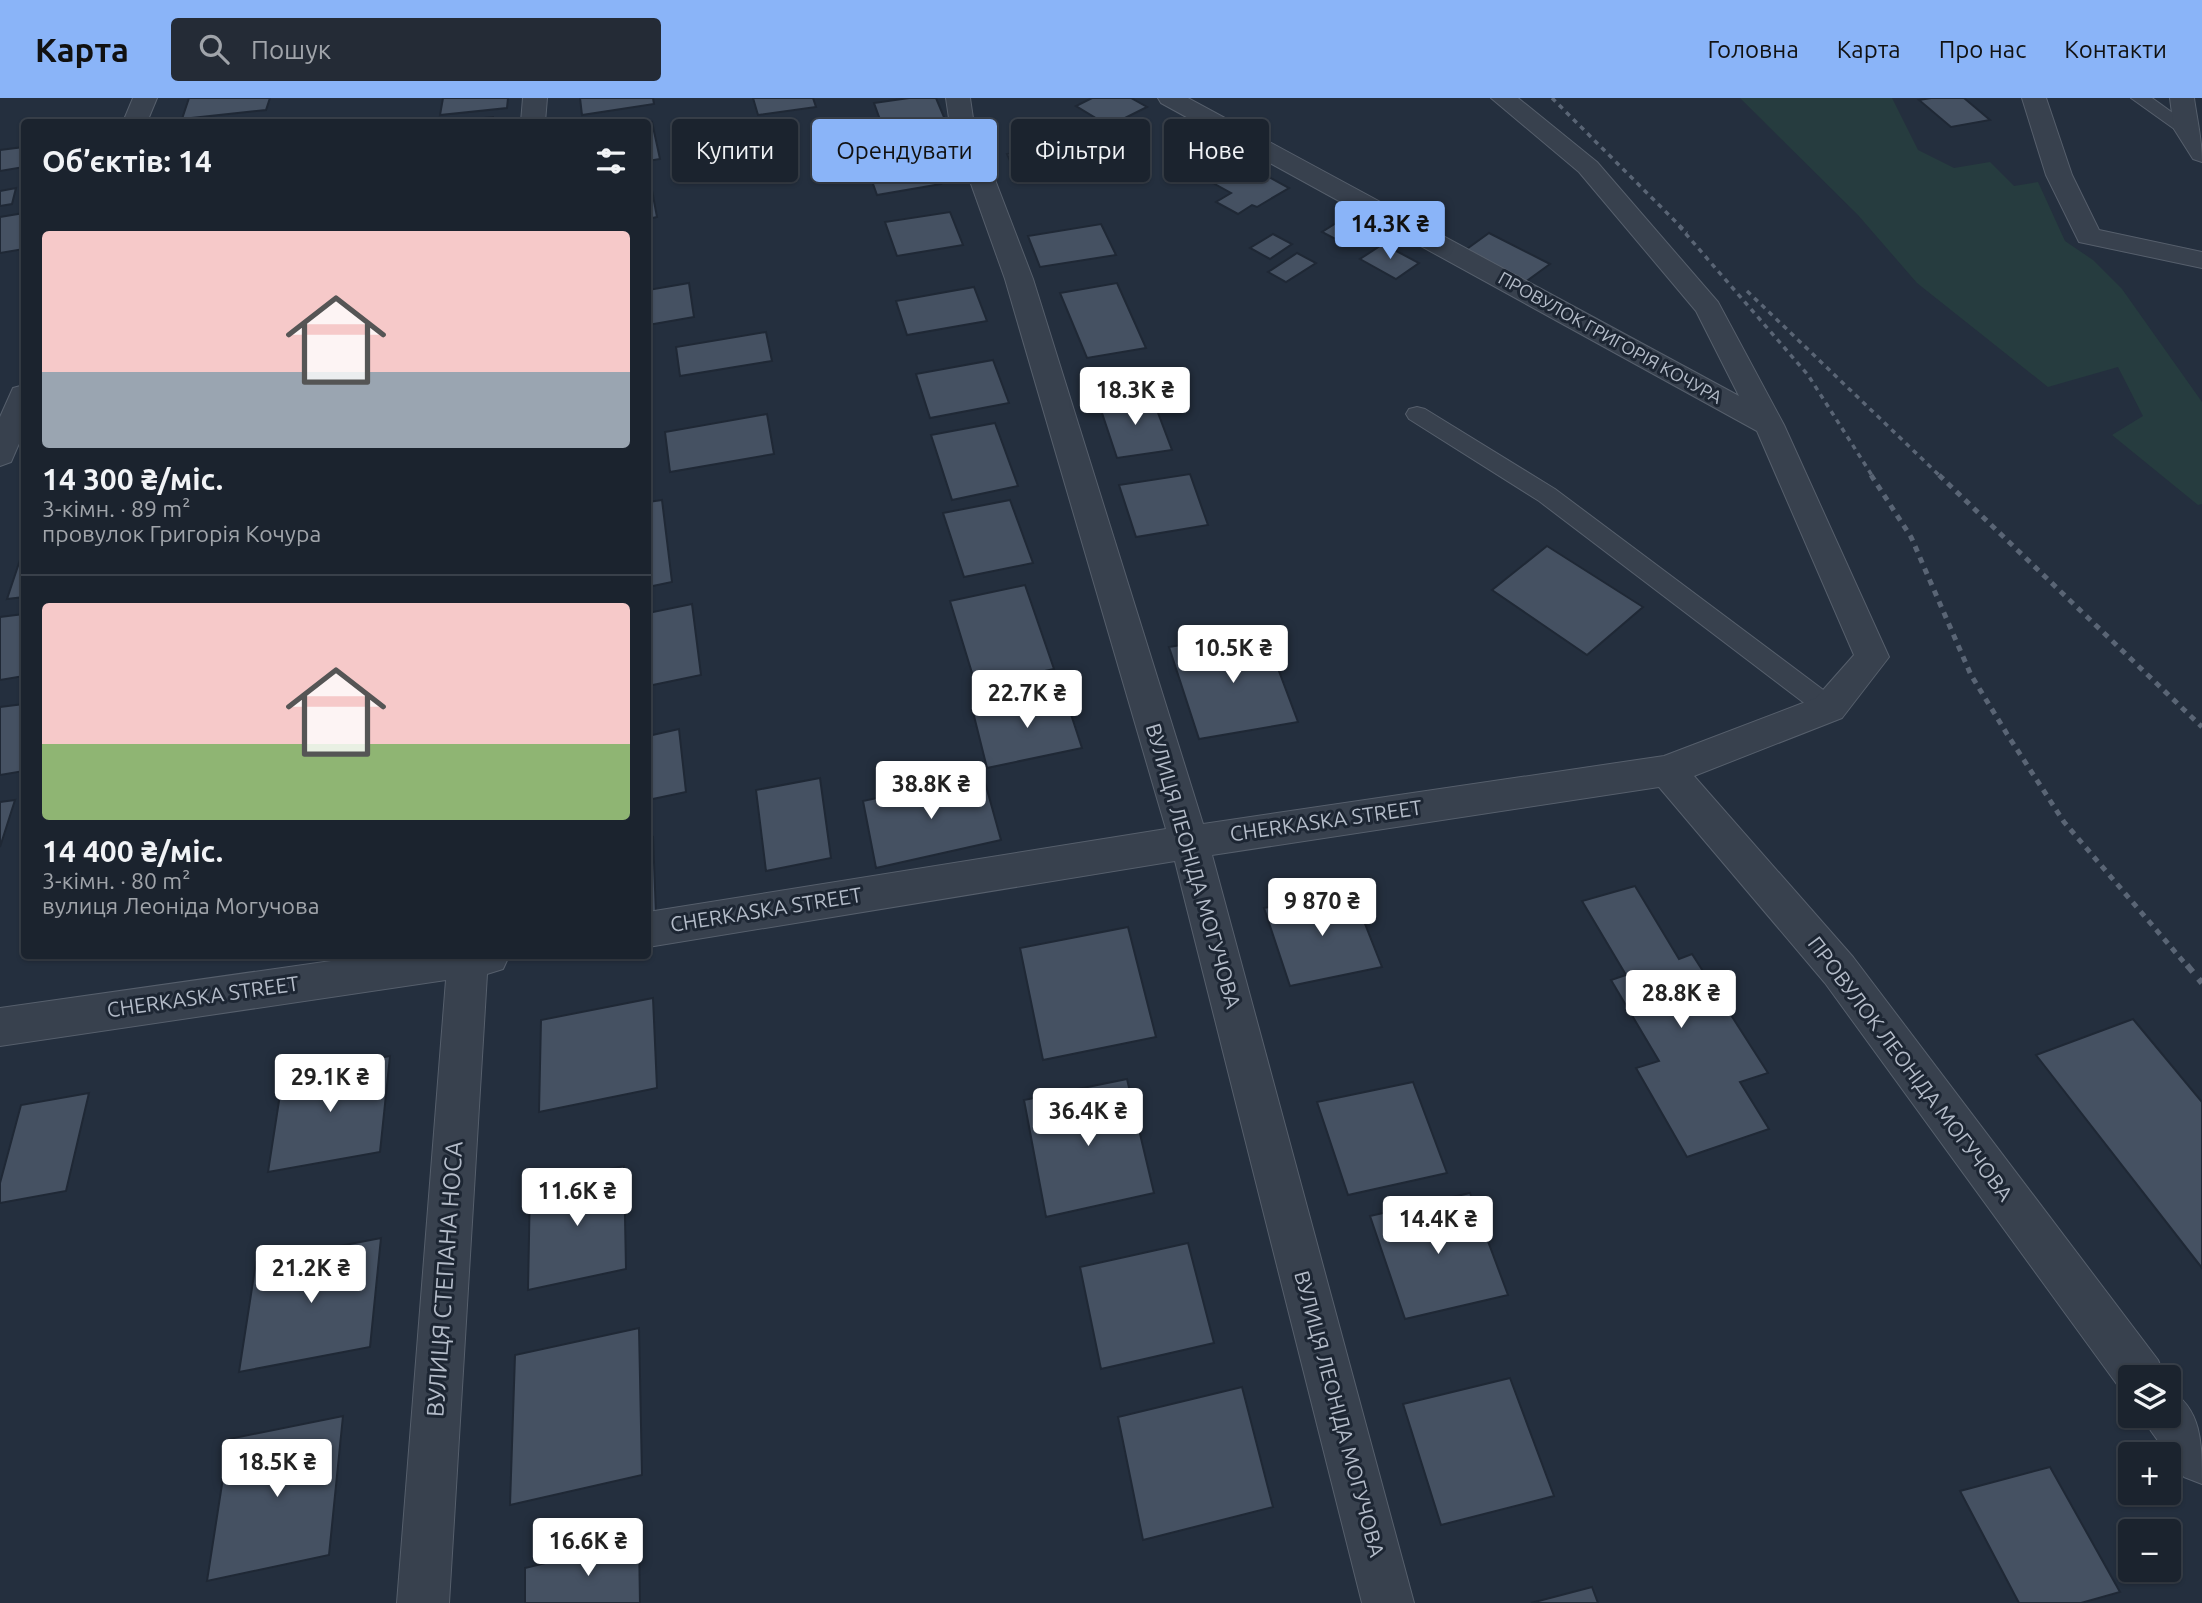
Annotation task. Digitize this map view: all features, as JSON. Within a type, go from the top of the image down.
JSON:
[{"type":"street","points":[[136,119],[145,98]]},
{"type":"street","points":[[533,119],[535,98]]},
{"type":"street","name":"ВУЛИЦЯ ЛЕОНІДА МОГУЧОВА","points":[[958,98],[962,125],[1020,279],[1189,842],[1388,1603]]},
{"type":"street","name":"ПРОВУЛОК ГРИГОРІЯ КОЧУРА","points":[[1170,98],[1769,425]]},
{"type":"street","points":[[1503,98],[1588,167],[1708,308],[1769,425],[1872,657],[1829,708]]},
{"type":"street","points":[[2034,98],[2059,175],[2088,236],[2202,260]]},
{"type":"street","points":[[2182,98],[2186,128],[2202,154]]},
{"type":"street","points":[[0,454],[21,402]]},
{"type":"street","name":"CHERKASKA STREET","points":[[651,930],[1189,842],[1667,771],[1829,708]]},
{"type":"street","name":"ПРОВУЛОК ЛЕОНІДА МОГУЧОВА","points":[[1667,771],[1839,970],[2132,1365]]},
{"type":"street","name":"CHERKASKA STREET","points":[[0,1027],[461,959]]},
{"type":"street","name":"ВУЛИЦЯ СТЕПАНА НОСА","points":[[423,1603],[475,959]]},
{"type":"street","points":[[2179,1428],[2202,1459]]},
{"type":"lane","points":[[2140,98],[2186,128]]},
{"type":"lane","points":[[1417,414],[1547,495],[1829,708]]},
{"type":"green space","points":[[1740,98],[1892,98],[1918,150],[1954,168],[1990,162],[2014,186],[2038,182],[2065,241],[2093,260],[2122,289],[2202,402],[2202,504],[2198,505],[2112,435],[2143,416],[2118,367],[2048,387],[1917,283],[1858,215]]},
{"type":"building","points":[[189,98],[270,98],[266,110],[182,119]]},
{"type":"building","points":[[443,98],[508,98],[507,108],[440,115]]},
{"type":"building","points":[[580,98],[653,98],[654,104],[582,115]]},
{"type":"building","points":[[753,98],[813,98],[816,107],[758,115]]},
{"type":"building","points":[[909,98],[936,98],[945,119],[880,119],[874,103]]},
{"type":"building","points":[[1092,98],[1131,98],[1147,107],[1123,119],[1097,119],[1076,106]]},
{"type":"building","points":[[1964,98],[1990,120],[1951,127],[1919,100]]},
{"type":"building","points":[[651,122],[660,159],[651,160]]},
{"type":"building","points":[[21,147],[21,168],[0,171],[0,150]]},
{"type":"building","points":[[1269,177],[1289,188],[1257,207],[1252,205],[1238,214],[1216,202],[1231,193],[1211,182],[1269,182]]},
{"type":"building","points":[[872,182],[941,184],[877,195]]},
{"type":"building","points":[[651,185],[657,217],[651,218]]},
{"type":"building","points":[[16,188],[12,204],[0,206],[0,191]]},
{"type":"building","points":[[950,212],[963,245],[897,256],[885,222]]},
{"type":"building","points":[[1352,213],[1370,223],[1341,242],[1322,232]]},
{"type":"building","points":[[21,214],[21,250],[0,253],[0,217]]},
{"type":"building","points":[[1101,224],[1116,255],[1040,267],[1028,236]]},
{"type":"building","points":[[1489,233],[1550,264],[1524,283],[1464,251]]},
{"type":"building","points":[[1273,234],[1292,244],[1270,259],[1250,248]]},
{"type":"building","points":[[1383,244],[1419,263],[1396,279],[1360,259]]},
{"type":"building","points":[[1297,253],[1316,263],[1286,282],[1268,272]]},
{"type":"building","points":[[689,283],[694,317],[651,324],[651,289]]},
{"type":"building","points":[[1117,283],[1146,348],[1087,358],[1060,293]]},
{"type":"building","points":[[974,287],[987,321],[907,335],[896,301]]},
{"type":"building","points":[[766,332],[772,361],[680,376],[676,347]]},
{"type":"building","points":[[993,360],[1009,403],[930,418],[916,374]]},
{"type":"building","points":[[1152,397],[1172,450],[1117,458],[1099,404]]},
{"type":"building","points":[[767,414],[774,454],[670,472],[665,432]]},
{"type":"building","points":[[995,423],[1018,486],[952,500],[931,435]]},
{"type":"building","points":[[1190,474],[1208,525],[1136,537],[1119,485]]},
{"type":"building","points":[[662,500],[672,582],[651,586],[651,502]]},
{"type":"building","points":[[1010,500],[1033,563],[964,577],[943,513]]},
{"type":"building","points":[[1547,546],[1643,607],[1587,655],[1492,590]]},
{"type":"building","points":[[21,557],[21,597],[7,599]]},
{"type":"building","points":[[1025,585],[1054,669],[976,686],[950,601]]},
{"type":"building","points":[[692,604],[701,675],[651,685],[651,612]]},
{"type":"building","points":[[21,614],[21,676],[0,680],[0,617]]},
{"type":"building","points":[[1264,631],[1298,722],[1199,739],[1169,647]]},
{"type":"building","points":[[1064,693],[1082,748],[987,768],[973,712]]},
{"type":"building","points":[[21,704],[21,772],[0,775],[0,707]]},
{"type":"building","points":[[679,729],[686,792],[651,799],[651,735]]},
{"type":"building","points":[[983,775],[1001,840],[876,868],[863,801]]},
{"type":"building","points":[[820,778],[831,858],[766,871],[756,790]]},
{"type":"building","points":[[15,800],[0,847],[0,802]]},
{"type":"building","points":[[651,837],[656,914],[651,915]]},
{"type":"building","points":[[1635,886],[1679,959],[1692,954],[1768,1073],[1740,1082],[1769,1129],[1687,1157],[1636,1068],[1659,1061],[1611,980],[1626,975],[1582,901]]},
{"type":"building","points":[[1352,891],[1382,967],[1290,986],[1264,908]]},
{"type":"building","points":[[1128,927],[1156,1037],[1043,1060],[1020,948]]},
{"type":"building","points":[[653,998],[657,1088],[539,1112],[541,1020]]},
{"type":"building","points":[[2133,1019],[2202,1102],[2202,1268],[2036,1055]]},
{"type":"building","points":[[390,1056],[380,1152],[268,1172],[283,1075]]},
{"type":"building","points":[[1127,1079],[1154,1193],[1046,1217],[1024,1100]]},
{"type":"building","points":[[1413,1082],[1447,1173],[1348,1195],[1317,1102]]},
{"type":"building","points":[[89,1093],[66,1191],[0,1203],[0,1183],[21,1105]]},
{"type":"building","points":[[624,1166],[626,1269],[528,1290],[530,1185]]},
{"type":"building","points":[[1470,1193],[1508,1295],[1405,1319],[1370,1216]]},
{"type":"building","points":[[381,1238],[370,1347],[239,1372],[256,1262]]},
{"type":"building","points":[[1188,1243],[1214,1343],[1101,1369],[1080,1267]]},
{"type":"building","points":[[639,1328],[642,1475],[510,1505],[515,1355]]},
{"type":"building","points":[[1510,1378],[1554,1496],[1441,1525],[1403,1404]]},
{"type":"building","points":[[1242,1387],[1273,1507],[1143,1540],[1118,1417]]},
{"type":"building","points":[[343,1416],[329,1555],[207,1581],[229,1439]]},
{"type":"building","points":[[2050,1467],[2120,1592],[2081,1603],[2019,1603],[1960,1491]]},
{"type":"building","points":[[639,1540],[640,1603],[525,1603],[525,1568]]},
{"type":"building","points":[[1592,1587],[1598,1603],[1531,1603]]},
{"type":"railway","points":[[1552,98],[1687,233]]},
{"type":"railway","points":[[1679,226],[1808,375],[1873,477]]},
{"type":"railway","points":[[1747,291],[1941,477]]},
{"type":"railway","points":[[1871,475],[1911,537],[1971,675],[2007,734],[2064,822],[2188,967]]},
{"type":"railway","points":[[1939,475],[2202,727]]},
{"type":"railway","points":[[2187,965],[2202,983]]}]
